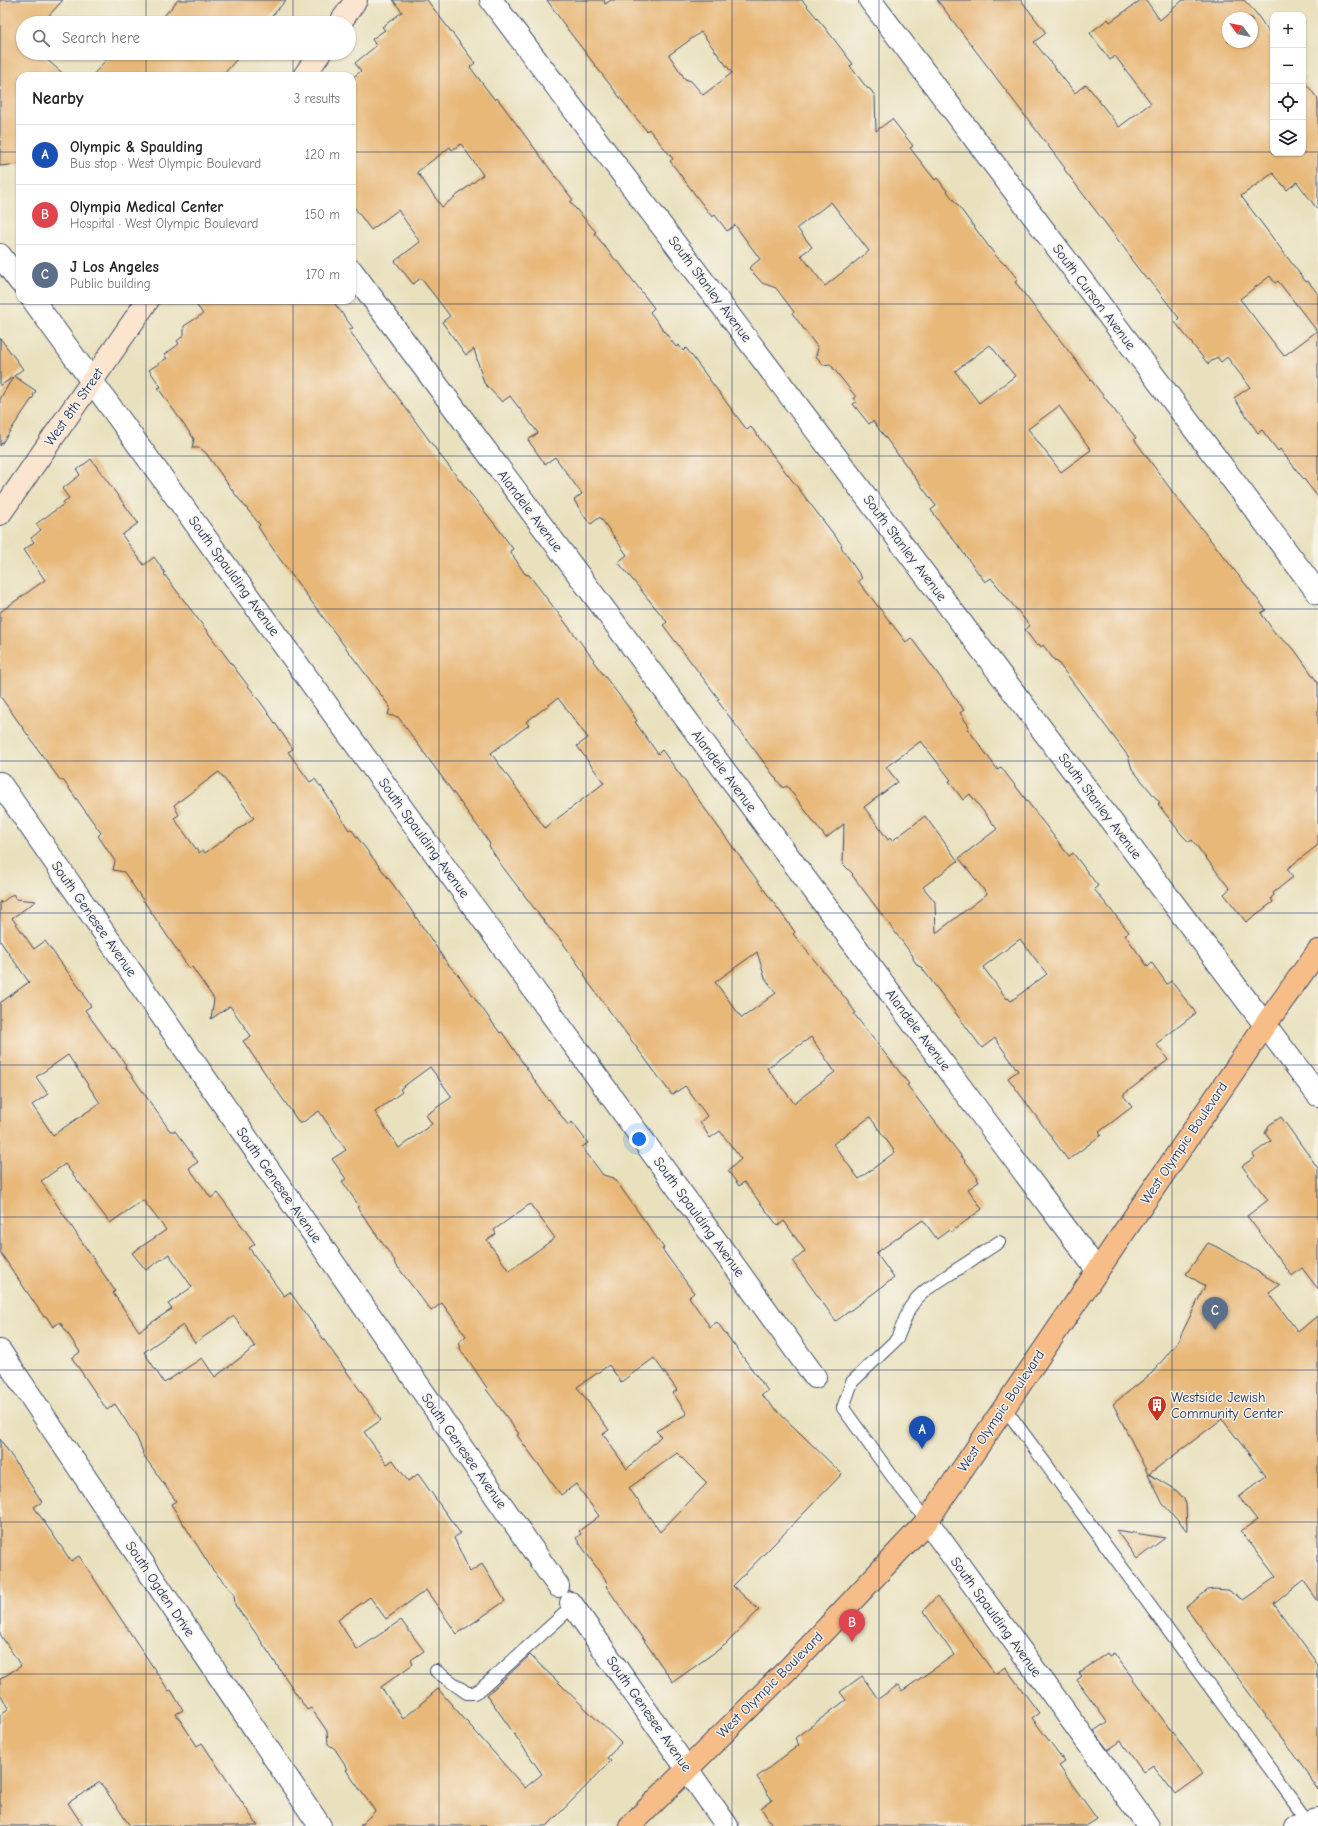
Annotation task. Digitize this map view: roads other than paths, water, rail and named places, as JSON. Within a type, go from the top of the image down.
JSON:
[{"type":"main road","name":"West Olympic Boulevard","points":[[630,1826],[792,1665],[927,1521],[1265,1025],[1318,951]]},
{"type":"street","points":[[345,16],[356,0]]},
{"type":"street","name":"South Stanley Avenue","points":[[491,0],[1318,1095]]},
{"type":"street","name":"South Curson Avenue","points":[[870,0],[1318,594]]},
{"type":"street","points":[[307,72],[315,60]]},
{"type":"street","points":[[0,255],[16,277]]},
{"type":"street","name":"Alandele Avenue","points":[[356,276],[1097,1270]]},
{"type":"street","name":"South Spaulding Avenue","points":[[36,304],[815,1377]]},
{"type":"street","name":"West 8th Street","points":[[0,514],[145,304]]},
{"type":"street","name":"South Genesee Avenue","points":[[0,783],[728,1826]]},
{"type":"street","name":"South Ogden Drive","points":[[0,1351],[320,1826]]},
{"type":"street","name":"South Spaulding Avenue","points":[[927,1521],[1148,1826]]},
{"type":"lane","name":"South Spaulding Avenue","points":[[927,1521],[897,1483],[843,1408],[852,1382],[897,1339],[909,1309],[916,1298],[927,1289],[999,1242]]},
{"type":"lane","points":[[1004,1407],[1308,1822]]},
{"type":"lane","points":[[436,1671],[467,1693],[474,1693],[481,1690],[568,1598]]},
{"type":"place","name":"J Los Angeles","points":[[1215,1330]]},
{"type":"place","name":"Westside Jewish Community Center","points":[[1157,1422]]},
{"type":"place","name":"Olympic & Spaulding","points":[[922,1449]]},
{"type":"place","name":"Olympia Medical Center","points":[[852,1642]]}]
